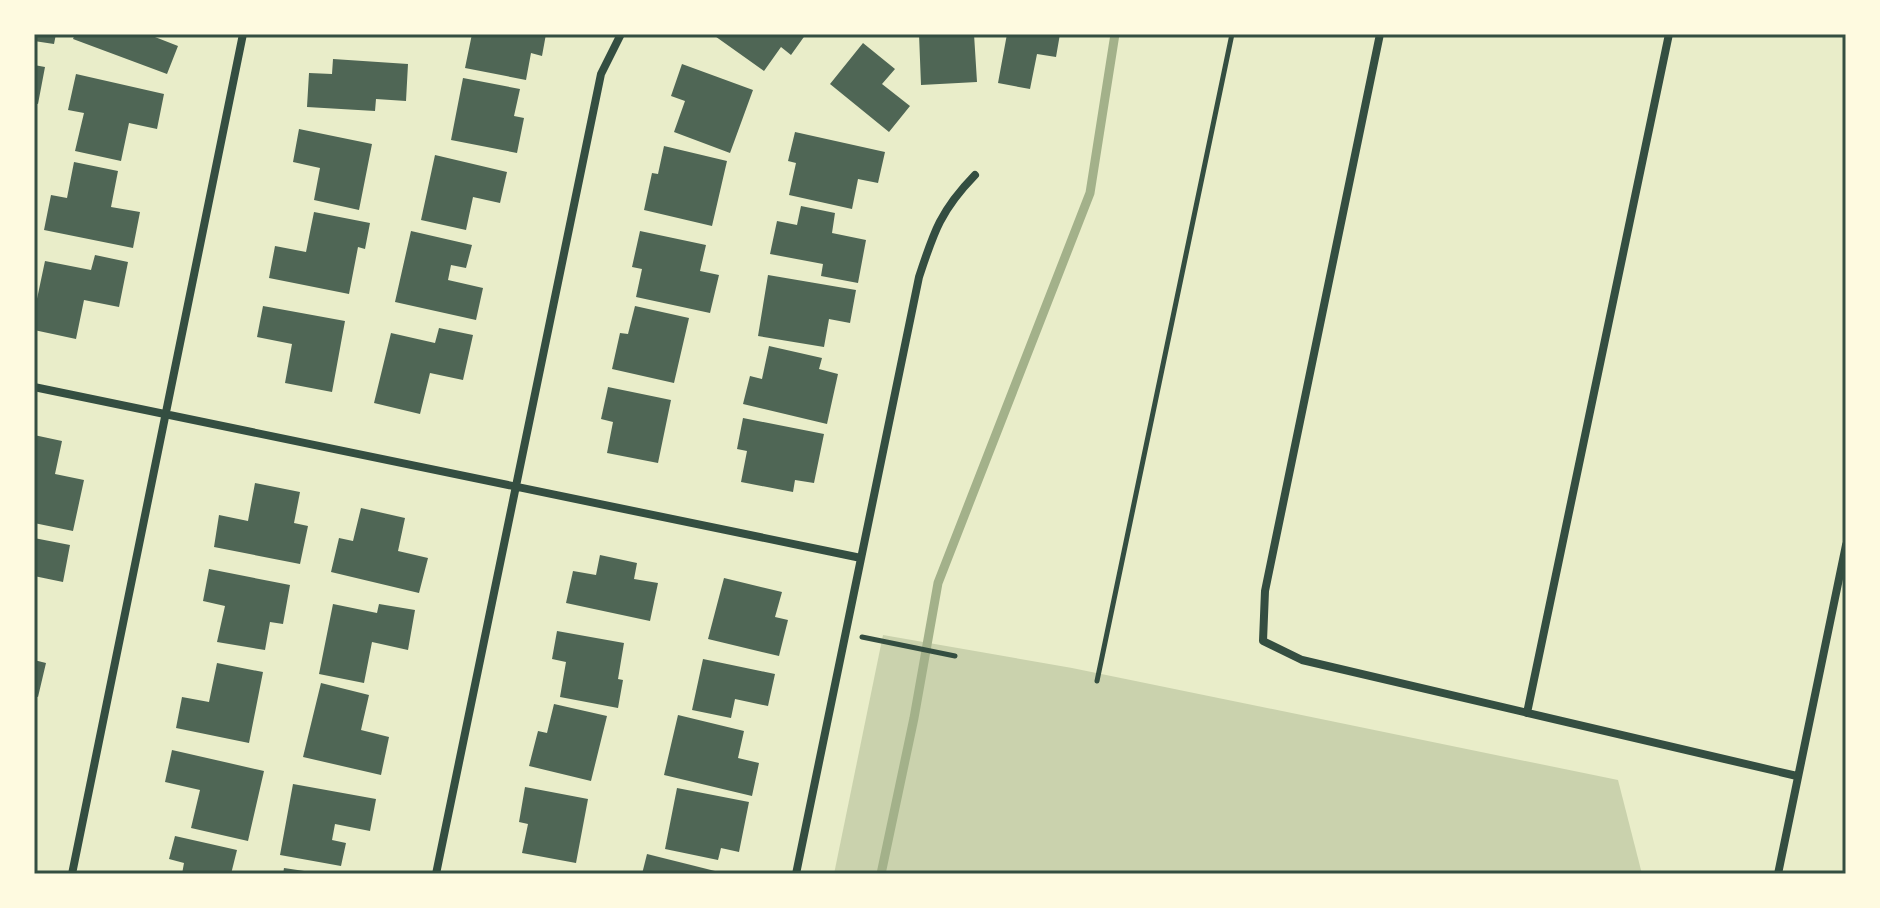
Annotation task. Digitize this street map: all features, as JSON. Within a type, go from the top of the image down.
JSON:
[{"type":"street","points":[[72,874],[243,34]]},
{"type":"street","points":[[436,874],[601,74],[621,34]]},
{"type":"street","points":[[1380,34],[1265,591],[1263,641],[1302,660],[1797,776]]},
{"type":"street","points":[[1527,713],[1669,34]]},
{"type":"street","points":[[796,874],[919,277],[934,230],[951,200],[975,175]]},
{"type":"street","points":[[34,387],[861,558]]},
{"type":"street","points":[[1778,874],[1846,545]]},
{"type":"path","points":[[1097,681],[1232,34]]},
{"type":"path","points":[[845,634],[955,656]]},
{"type":"green space","points":[[883,635],[1072,668],[1618,780],[1642,874],[834,874]]},
{"type":"building","points":[[34,34],[56,34],[54,44],[34,41]]},
{"type":"building","points":[[75,34],[156,34],[155,37],[178,46],[167,74],[73,39]]},
{"type":"building","points":[[472,34],[546,34],[542,56],[531,53],[526,80],[465,68]]},
{"type":"building","points":[[712,34],[806,34],[791,55],[781,47],[764,71]]},
{"type":"building","points":[[919,34],[974,34],[977,82],[921,85]]},
{"type":"building","points":[[1007,34],[1060,34],[1056,57],[1037,54],[1030,89],[998,83]]},
{"type":"building","points":[[863,43],[895,69],[882,84],[910,106],[889,132],[830,84]]},
{"type":"building","points":[[333,59],[408,64],[406,101],[376,99],[375,111],[307,107],[309,73],[332,74]]},
{"type":"building","points":[[682,64],[753,90],[730,153],[674,132],[685,101],[671,96]]},
{"type":"building","points":[[34,65],[45,67],[38,104],[34,103]]},
{"type":"building","points":[[76,74],[164,94],[157,129],[129,123],[121,161],[75,151],[84,113],[68,110]]},
{"type":"building","points":[[463,78],[520,89],[514,116],[524,118],[517,153],[451,140]]},
{"type":"building","points":[[299,129],[372,144],[359,210],[314,200],[320,168],[293,162]]},
{"type":"building","points":[[795,132],[885,152],[878,183],[858,179],[852,209],[789,195],[796,163],[788,161]]},
{"type":"building","points":[[664,146],[727,161],[712,226],[644,210],[652,173],[658,174]]},
{"type":"building","points":[[435,155],[507,172],[500,203],[473,197],[466,230],[421,220]]},
{"type":"building","points":[[74,162],[118,171],[111,207],[140,212],[133,248],[44,230],[51,195],[67,198]]},
{"type":"building","points":[[801,206],[835,213],[832,233],[866,240],[858,283],[821,276],[823,264],[770,254],[777,221],[797,225]]},
{"type":"building","points":[[314,212],[370,223],[365,249],[358,247],[349,294],[269,278],[275,246],[306,252]]},
{"type":"building","points":[[411,231],[472,245],[466,268],[451,265],[448,280],[483,288],[476,320],[395,302]]},
{"type":"building","points":[[640,231],[706,245],[700,271],[719,275],[710,313],[636,297],[642,269],[632,267]]},
{"type":"building","points":[[95,255],[128,262],[119,307],[84,300],[76,339],[34,330],[34,313],[45,261],[91,270]]},
{"type":"building","points":[[768,275],[856,290],[850,323],[829,319],[824,347],[758,336]]},
{"type":"building","points":[[263,306],[345,321],[332,392],[285,383],[292,344],[257,337]]},
{"type":"building","points":[[635,306],[689,318],[674,383],[612,369],[620,333],[628,334]]},
{"type":"building","points":[[439,328],[473,335],[463,380],[430,373],[420,414],[374,403],[391,333],[435,343]]},
{"type":"building","points":[[769,346],[822,358],[819,369],[838,374],[827,424],[743,404],[750,376],[762,379]]},
{"type":"building","points":[[608,387],[671,400],[658,463],[607,453],[613,422],[601,419]]},
{"type":"building","points":[[743,418],[824,434],[814,483],[795,480],[793,492],[741,482],[747,451],[737,449]]},
{"type":"building","points":[[34,435],[62,441],[55,474],[84,480],[73,531],[34,523]]},
{"type":"building","points":[[255,483],[300,492],[294,523],[308,526],[300,564],[214,547],[219,515],[248,521]]},
{"type":"building","points":[[361,508],[405,518],[398,551],[428,558],[419,593],[331,572],[339,538],[353,541]]},
{"type":"building","points":[[34,538],[70,545],[63,582],[34,576]]},
{"type":"building","points":[[600,555],[637,563],[634,579],[658,583],[650,621],[566,603],[573,571],[596,575]]},
{"type":"building","points":[[209,569],[290,585],[283,624],[270,622],[265,650],[217,642],[225,606],[203,601]]},
{"type":"building","points":[[724,578],[782,592],[775,617],[788,620],[779,656],[708,639]]},
{"type":"building","points":[[333,604],[377,613],[379,604],[415,610],[408,650],[372,642],[364,683],[319,674]]},
{"type":"building","points":[[557,631],[624,643],[618,679],[623,680],[618,708],[560,697],[566,662],[552,659]]},
{"type":"building","points":[[703,659],[775,674],[768,706],[735,699],[731,718],[692,710]]},
{"type":"building","points":[[34,660],[46,663],[38,697],[34,696]]},
{"type":"building","points":[[217,663],[263,672],[249,743],[176,728],[182,697],[209,702]]},
{"type":"building","points":[[321,683],[369,695],[361,730],[389,737],[381,775],[303,757]]},
{"type":"building","points":[[554,704],[607,716],[591,781],[529,766],[538,731],[547,733]]},
{"type":"building","points":[[678,715],[744,731],[738,758],[759,763],[752,796],[664,775]]},
{"type":"building","points":[[172,750],[264,771],[248,841],[191,828],[200,790],[165,782]]},
{"type":"building","points":[[293,784],[376,799],[370,831],[335,824],[332,840],[346,843],[341,866],[280,855]]},
{"type":"building","points":[[525,787],[588,799],[576,863],[522,853],[528,824],[519,822]]},
{"type":"building","points":[[677,788],[749,802],[739,852],[721,848],[718,860],[665,849]]},
{"type":"building","points":[[175,836],[237,850],[231,874],[182,874],[184,863],[169,859]]},
{"type":"building","points":[[647,854],[715,871],[715,874],[642,874]]},
{"type":"building","points":[[284,868],[311,872],[311,874],[283,874]]},
{"type":"waterway","points":[[881,874],[938,583],[1090,193],[1115,34]]}]
